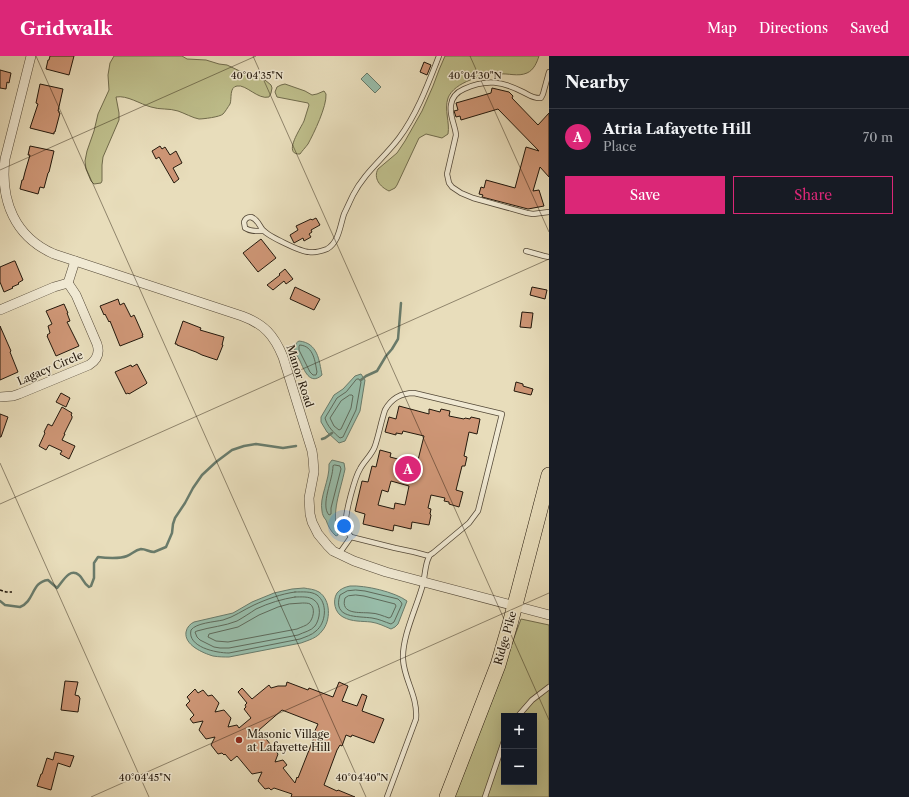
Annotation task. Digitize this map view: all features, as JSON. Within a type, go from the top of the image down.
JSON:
[{"type":"main road","name":"Ridge Pike","points":[[447,797],[498,665],[549,475]]},
{"type":"street","name":"Manor Road","points":[[31,56],[4,167],[3,177],[4,194],[9,211],[22,232],[40,248],[47,251],[242,316],[257,323],[268,332],[277,344],[283,357],[312,451],[314,472],[309,506],[312,522],[322,540],[339,554],[386,572],[549,615]]},
{"type":"street","points":[[0,310],[54,287],[68,283],[75,261]]},
{"type":"street","name":"Lagacy Circle","points":[[0,397],[19,394],[89,365],[97,357],[99,351],[97,344],[76,295],[68,283]]},
{"type":"lane","points":[[263,231],[303,251],[320,251],[331,246],[338,236],[345,214],[358,186],[399,138],[411,120],[425,91],[439,56]]},
{"type":"lane","points":[[549,72],[543,94],[540,98],[535,98],[514,88],[494,82],[480,83],[456,94],[450,107],[456,130],[456,136],[448,174],[449,183],[452,187],[473,198],[527,213],[533,214],[549,212]]},
{"type":"lane","points":[[526,251],[549,257]]},
{"type":"lane","points":[[387,797],[416,718],[415,700],[404,665],[403,652],[405,639],[424,582],[429,556],[438,547],[469,523],[478,512],[502,414],[414,393],[404,394],[394,398],[385,410],[375,445],[356,478],[346,518],[346,527],[351,537],[429,556]]},
{"type":"lane","points":[[339,554],[351,537]]},
{"type":"lane","points":[[521,713],[532,700],[549,687]]},
{"type":"lane","points":[[485,797],[501,749]]},
{"type":"path","points":[[0,590],[12,592]]},
{"type":"shaded area","points":[[114,56],[182,56],[187,59],[206,60],[227,65],[246,74],[265,80],[271,85],[271,93],[269,97],[265,97],[241,86],[234,87],[230,104],[223,114],[215,117],[199,119],[175,110],[154,108],[129,98],[116,97],[119,120],[103,157],[102,181],[101,183],[94,184],[91,181],[86,169],[85,161],[98,114],[109,90],[108,75],[110,63]]},
{"type":"shaded area","points":[[445,56],[539,56],[533,68],[527,73],[520,75],[493,74],[478,77],[463,83],[451,92],[447,102],[448,134],[442,138],[426,134],[419,138],[397,185],[389,191],[378,182],[376,176],[378,169],[397,153],[405,141],[422,111]]},
{"type":"shaded area","points":[[285,84],[312,95],[324,91],[326,94],[326,99],[317,127],[308,144],[300,154],[295,153],[293,150],[294,140],[304,121],[309,105],[308,103],[277,97],[275,92],[277,87]]},
{"type":"shaded area","points":[[521,619],[549,625],[549,797],[453,797]]},
{"type":"water","points":[[367,73],[381,87],[375,93],[361,79]]},
{"type":"water","points":[[297,342],[305,342],[314,349],[320,364],[322,375],[318,378],[311,378],[303,369],[295,349]]},
{"type":"water","points":[[361,374],[365,380],[360,411],[345,441],[339,443],[327,432],[321,422],[321,417],[334,395],[343,389],[355,376]]},
{"type":"water","points":[[332,460],[344,463],[345,469],[336,510],[335,518],[338,535],[336,536],[330,529],[323,516],[321,506],[328,476],[329,464]]},
{"type":"water","points":[[350,586],[380,590],[407,601],[398,624],[391,629],[374,622],[350,620],[340,615],[336,610],[335,596],[341,589]]},
{"type":"water","points":[[304,588],[319,592],[323,596],[328,605],[328,616],[325,627],[318,635],[301,643],[229,657],[209,655],[200,651],[191,645],[186,637],[186,630],[194,622],[233,613],[252,602],[274,593]]},
{"type":"building","points":[[50,56],[74,56],[69,75],[46,69]]},
{"type":"building","points":[[424,62],[431,65],[427,75],[420,72]]},
{"type":"building","points":[[0,70],[11,73],[6,89],[0,88]]},
{"type":"building","points":[[40,84],[63,89],[58,111],[60,113],[54,134],[30,128],[38,104],[36,103]]},
{"type":"building","points":[[492,88],[509,92],[513,96],[512,98],[538,125],[549,113],[549,177],[540,167],[533,191],[539,190],[544,206],[528,209],[482,197],[483,195],[479,194],[481,187],[484,188],[486,180],[515,188],[526,147],[539,151],[498,109],[461,120],[460,116],[456,117],[454,111],[458,110],[456,103],[491,93]]},
{"type":"building","points":[[30,146],[54,151],[44,188],[40,187],[38,194],[20,189],[30,155],[28,155]]},
{"type":"building","points":[[160,146],[162,149],[165,147],[170,155],[176,151],[182,163],[173,168],[179,179],[174,183],[159,157],[156,159],[152,151]]},
{"type":"building","points":[[316,218],[320,225],[311,230],[312,232],[309,234],[311,237],[304,241],[303,238],[294,243],[290,235],[298,230],[296,226]]},
{"type":"building","points":[[261,239],[276,258],[258,272],[243,253]]},
{"type":"building","points":[[14,261],[23,280],[18,283],[19,284],[12,287],[13,288],[4,292],[0,282],[0,267]]},
{"type":"building","points":[[285,269],[293,279],[286,284],[284,281],[273,290],[267,285]]},
{"type":"building","points":[[295,287],[320,299],[314,310],[290,299]]},
{"type":"building","points":[[532,287],[547,290],[545,299],[530,295]]},
{"type":"building","points":[[118,299],[120,305],[124,303],[131,317],[134,315],[143,335],[143,337],[120,346],[110,321],[109,322],[105,314],[104,315],[100,306]]},
{"type":"building","points":[[64,304],[70,321],[67,322],[79,346],[56,356],[47,336],[50,333],[48,326],[52,324],[46,311]]},
{"type":"building","points":[[522,312],[533,313],[531,328],[520,327]]},
{"type":"building","points":[[183,321],[201,328],[200,330],[224,337],[223,345],[217,360],[175,344]]},
{"type":"building","points":[[0,326],[18,372],[0,380]]},
{"type":"building","points":[[137,364],[147,383],[129,394],[126,394],[115,372]]},
{"type":"building","points":[[516,382],[533,389],[531,395],[514,391]]},
{"type":"building","points":[[61,393],[70,398],[66,407],[56,402]]},
{"type":"building","points":[[399,406],[429,414],[429,409],[440,412],[441,409],[450,411],[449,416],[464,419],[470,419],[471,417],[480,419],[477,434],[469,432],[464,456],[467,457],[465,466],[462,466],[456,490],[463,492],[459,507],[444,501],[445,498],[431,495],[428,508],[431,509],[429,525],[412,522],[411,529],[394,525],[393,531],[363,524],[365,514],[355,511],[362,481],[368,482],[372,466],[376,467],[380,450],[391,453],[390,457],[417,464],[424,436],[403,431],[402,434],[396,433],[396,435],[385,432],[389,417],[396,419]],"holes":[[[391,481],[409,486],[405,505],[395,503],[394,509],[378,505],[382,490],[388,492]]]},
{"type":"building","points":[[62,407],[72,413],[72,418],[62,440],[75,446],[69,459],[60,454],[62,451],[49,445],[46,450],[39,446],[48,424],[52,426]]},
{"type":"building","points":[[0,414],[8,417],[1,437],[0,437]]},
{"type":"building","points":[[65,681],[78,682],[75,695],[79,696],[80,698],[78,712],[61,710]]},
{"type":"building","name":"Masonic Village at Lafayette Hill","points":[[287,682],[333,697],[339,682],[348,686],[342,701],[357,706],[362,694],[367,696],[362,711],[384,719],[374,743],[352,735],[351,737],[346,735],[342,746],[340,745],[337,750],[324,785],[355,797],[291,797],[292,794],[274,788],[271,790],[269,788],[265,789],[258,781],[262,772],[252,774],[237,756],[231,761],[225,754],[218,754],[211,745],[215,737],[206,739],[199,730],[203,721],[193,723],[190,719],[194,715],[186,705],[190,701],[187,697],[195,689],[198,693],[203,690],[208,696],[212,695],[219,703],[215,712],[224,710],[231,718],[228,727],[237,725],[239,728],[251,718],[244,709],[247,703],[238,692],[242,688],[252,699],[269,685],[271,688],[286,686]],"holes":[[[282,710],[318,724],[313,735],[315,735],[295,783],[283,768],[287,765],[283,760],[275,762],[278,754],[259,730]]]},
{"type":"building","points":[[55,752],[74,756],[70,767],[58,763],[51,790],[37,786],[47,758],[53,760]]},
{"type":"waterway","points":[[361,380],[377,371],[398,339],[401,303]]},
{"type":"waterway","points":[[322,439],[332,433]]},
{"type":"waterway","points":[[0,601],[5,605],[20,607],[28,601],[36,588],[43,581],[48,580],[57,588],[66,577],[72,573],[79,575],[89,587],[91,586],[94,578],[94,563],[98,557],[120,558],[141,549],[154,552],[166,547],[172,533],[175,518],[202,475],[216,462],[232,450],[244,446],[256,444],[283,448],[296,446]]},
{"type":"place","name":"Atria Lafayette Hill","points":[[408,469]]},
{"type":"place","name":"Masonic Village at Lafayette Hill","points":[[239,740]]}]
